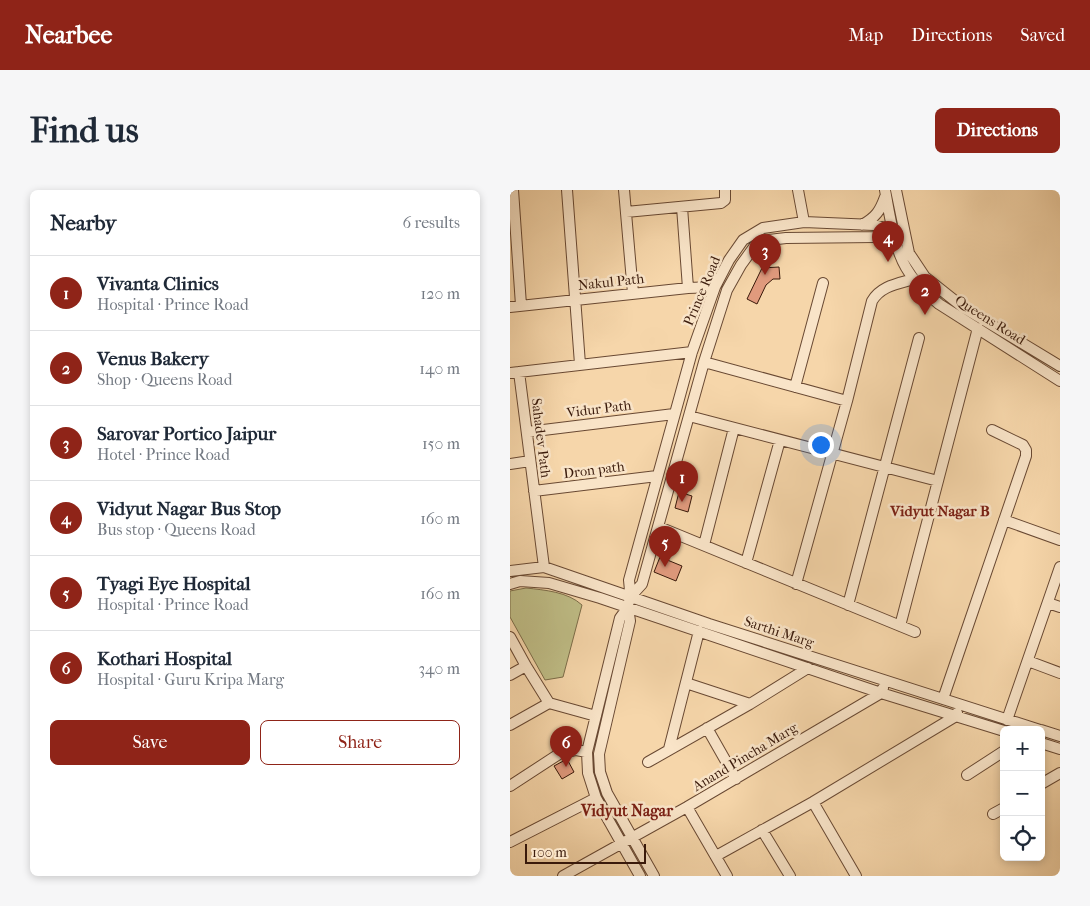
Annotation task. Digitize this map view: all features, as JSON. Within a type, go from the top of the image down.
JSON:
[{"type":"street","points":[[513,190],[521,305]]},
{"type":"street","points":[[567,190],[580,364]]},
{"type":"street","points":[[624,190],[633,293]]},
{"type":"street","points":[[626,212],[721,203],[725,200],[725,190]]},
{"type":"street","points":[[798,190],[804,222]]},
{"type":"street","name":"Queens Road","points":[[896,190],[899,229],[898,250],[900,257],[914,279],[939,304],[1060,381]]},
{"type":"street","points":[[862,225],[873,219],[880,211],[885,192]]},
{"type":"street","name":"Queens Road","points":[[885,192],[909,253],[925,277],[964,308],[1060,366]]},
{"type":"street","points":[[682,206],[688,288]]},
{"type":"street","name":"Prince Road","points":[[654,876],[607,793],[600,772],[599,754],[630,621],[628,608],[631,596],[629,580],[692,352],[715,288],[728,260],[744,240],[763,228],[804,222],[874,225],[899,229]]},
{"type":"street","name":"Prince Road","points":[[631,596],[642,584],[704,362],[728,290],[741,265],[754,248],[769,240],[786,238],[874,237],[899,229]]},
{"type":"street","points":[[874,237],[898,250]]},
{"type":"street","points":[[796,584],[833,454],[872,301],[877,292],[914,279]]},
{"type":"street","points":[[795,387],[823,283]]},
{"type":"street","name":"Nakul Path","points":[[510,307],[633,293],[688,288],[715,288]]},
{"type":"street","points":[[900,626],[978,328]]},
{"type":"street","points":[[848,605],[919,338]]},
{"type":"street","points":[[514,373],[692,352]]},
{"type":"street","points":[[704,362],[847,401]]},
{"type":"street","name":"Sahadev Path","points":[[514,373],[527,432],[544,567]]},
{"type":"street","name":"Vidur Path","points":[[527,432],[674,414]]},
{"type":"street","points":[[689,416],[938,481]]},
{"type":"street","points":[[704,545],[734,428]]},
{"type":"street","points":[[944,700],[1026,456],[1026,450],[1023,445],[992,430]]},
{"type":"street","points":[[746,563],[780,440]]},
{"type":"street","points":[[510,464],[530,461]]},
{"type":"street","name":"Dron path","points":[[534,491],[657,476]]},
{"type":"street","points":[[1004,520],[1060,540]]},
{"type":"street","points":[[659,527],[915,632]]},
{"type":"street","name":"Sarthi Marg","points":[[510,571],[544,567],[802,654],[1028,726]]},
{"type":"street","points":[[1008,720],[1060,567]]},
{"type":"street","points":[[510,584],[520,581],[549,583],[881,693],[1000,730]]},
{"type":"street","points":[[1048,603],[1060,607]]},
{"type":"street","name":"Prince Road","points":[[628,608],[620,618],[587,752],[588,773],[596,798],[640,876]]},
{"type":"street","points":[[669,749],[699,632]]},
{"type":"street","points":[[510,637],[549,703],[596,716]]},
{"type":"street","points":[[802,654],[804,667]]},
{"type":"street","points":[[1028,661],[1060,673]]},
{"type":"street","points":[[510,675],[526,666]]},
{"type":"street","points":[[648,762],[750,704],[804,667]]},
{"type":"street","points":[[881,693],[886,681]]},
{"type":"street","points":[[686,683],[750,704]]},
{"type":"street","name":"Anand Pincha Marg","points":[[563,876],[621,842],[687,807],[881,693]]},
{"type":"street","points":[[510,725],[549,703]]},
{"type":"street","points":[[716,856],[812,802],[956,716],[959,704]]},
{"type":"street","points":[[706,728],[736,778]]},
{"type":"street","name":"Sarthi Marg","points":[[1045,731],[1060,736]]},
{"type":"street","points":[[1045,744],[1060,749]]},
{"type":"street","points":[[510,786],[559,754],[576,750],[587,752]]},
{"type":"street","points":[[967,775],[1000,754]]},
{"type":"street","points":[[1045,782],[1060,773]]},
{"type":"street","points":[[510,842],[596,798]]},
{"type":"street","points":[[812,802],[856,876]]},
{"type":"street","points":[[687,807],[727,876]]},
{"type":"street","points":[[993,814],[1000,810]]},
{"type":"street","points":[[762,830],[790,876]]},
{"type":"shaded area","points":[[526,588],[563,594],[582,605],[563,677],[545,680],[510,617],[510,591]]},
{"type":"building","points":[[779,267],[780,279],[773,279],[766,285],[757,304],[747,299],[762,268]]},
{"type":"building","points":[[679,492],[692,496],[688,512],[675,508]]},
{"type":"building","points":[[660,557],[682,566],[676,581],[654,572]]},
{"type":"building","points":[[567,759],[574,772],[562,779],[554,766]]},
{"type":"place","name":"Vidyut Nagar Bus Stop","points":[[888,262]]},
{"type":"place","name":"Sarovar Portico Jaipur","points":[[765,275]]},
{"type":"place","name":"Venus Bakery","points":[[925,315]]},
{"type":"place","name":"Vivanta Clinics","points":[[682,502]]},
{"type":"place","name":"Tyagi Eye Hospital","points":[[665,567]]},
{"type":"place","name":"Kothari Hospital","points":[[566,767]]},
{"type":"district","name":"Vidyut Nagar B","points":[[940,511]]},
{"type":"district","name":"Vidyut Nagar","points":[[627,810]]}]
